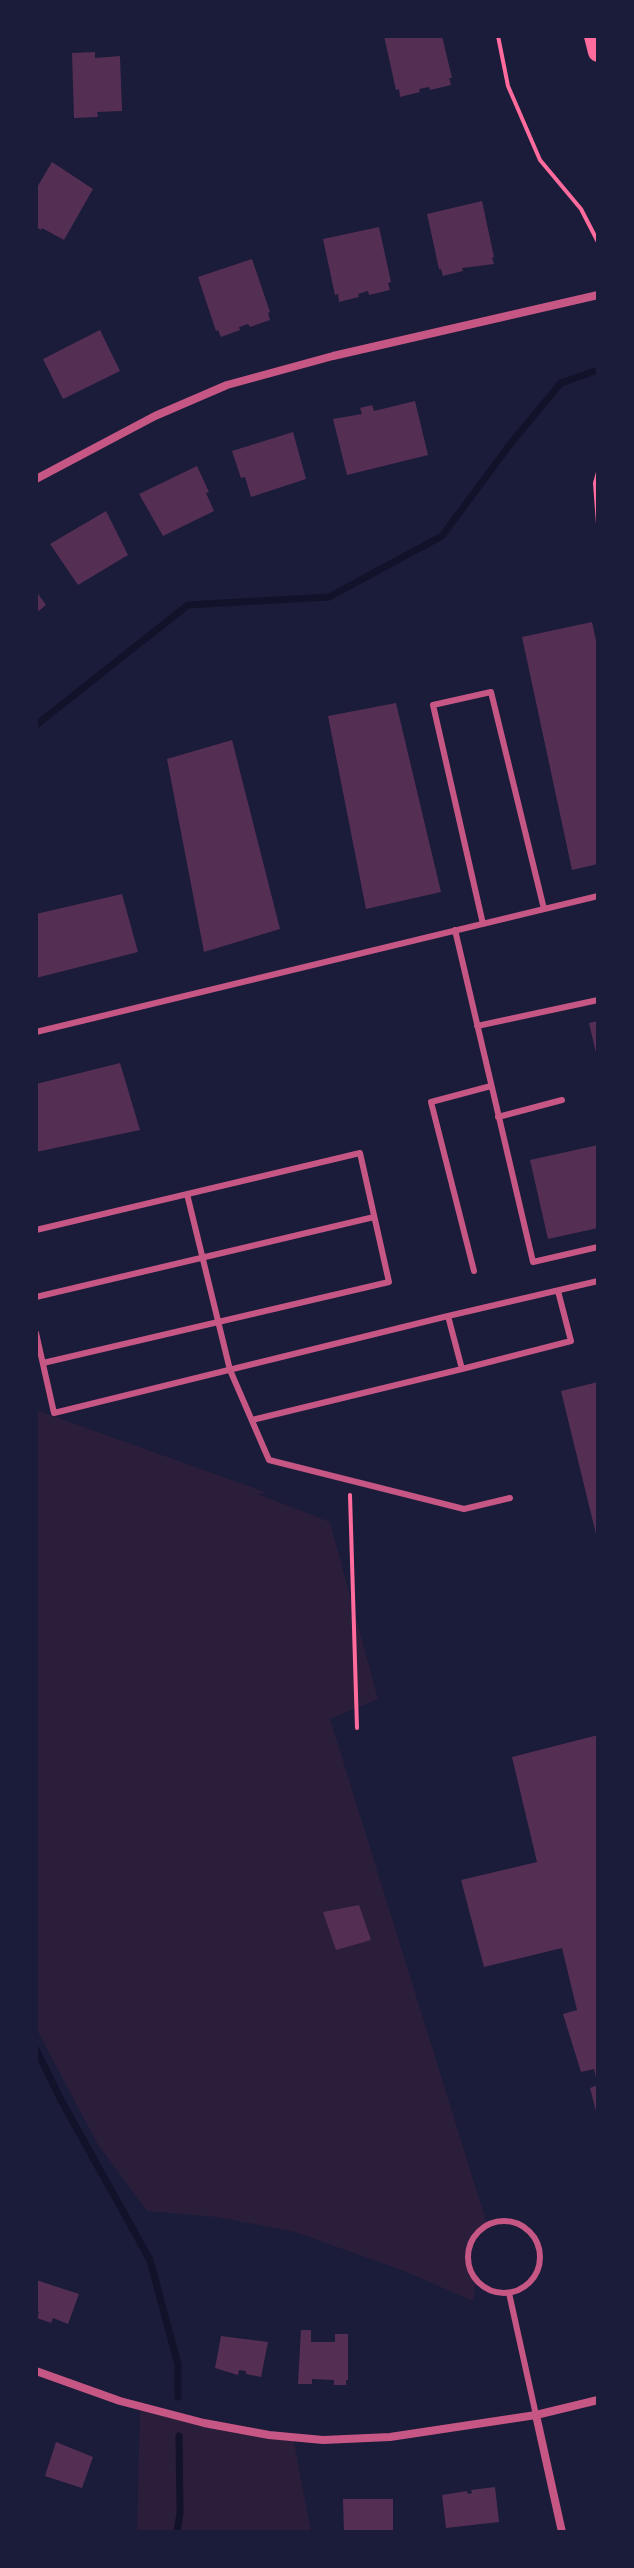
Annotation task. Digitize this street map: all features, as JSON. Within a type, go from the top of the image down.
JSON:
[{"type":"main road","points":[[594,36],[598,52]]},
{"type":"street","points":[[36,479],[155,416],[227,385],[333,356],[598,295]]},
{"type":"street","points":[[36,2371],[120,2401],[204,2423],[269,2435],[323,2440],[390,2437],[536,2415],[598,2400]]},
{"type":"street","points":[[536,2415],[562,2532]]},
{"type":"lane","points":[[483,924],[433,705],[491,692],[544,909]]},
{"type":"lane","points":[[36,1032],[598,896]]},
{"type":"lane","points":[[455,930],[533,1262],[598,1247]]},
{"type":"lane","points":[[477,1026],[598,1000]]},
{"type":"lane","points":[[474,1271],[431,1102],[491,1086]]},
{"type":"lane","points":[[498,1117],[562,1100]]},
{"type":"lane","points":[[36,1230],[360,1153],[389,1282],[43,1363]]},
{"type":"lane","points":[[187,1194],[230,1370],[269,1460],[464,1509],[510,1498]]},
{"type":"lane","points":[[36,1297],[374,1217]]},
{"type":"lane","points":[[36,1333],[54,1413],[598,1281]]},
{"type":"lane","points":[[252,1420],[571,1341],[558,1291]]},
{"type":"lane","points":[[448,1316],[462,1369]]},
{"type":"lane","points":[[495,2221],[513,2221],[522,2225],[535,2238],[540,2254],[533,2278],[509,2293],[485,2289],[476,2281],[468,2264],[468,2246],[474,2235],[495,2221]]},
{"type":"lane","points":[[509,2293],[536,2415]]},
{"type":"path","points":[[498,36],[508,86],[540,160],[581,209],[598,242]]},
{"type":"path","points":[[598,472],[595,483],[598,524]]},
{"type":"path","points":[[350,1488],[357,1728]]},
{"type":"shaded area","points":[[36,1410],[268,1493],[258,1494],[330,1522],[378,1699],[330,1719],[487,2224],[474,2235],[468,2246],[468,2264],[476,2281],[473,2301],[404,2271],[295,2232],[217,2217],[147,2211],[97,2143],[36,2028]]},
{"type":"shaded area","points":[[140,2406],[293,2437],[311,2532],[137,2532]]},
{"type":"building","points":[[384,36],[442,36],[451,85],[419,89],[420,92],[400,97]]},
{"type":"building","points":[[95,52],[95,58],[120,56],[122,111],[97,112],[98,117],[74,118],[72,53]]},
{"type":"building","points":[[52,162],[93,189],[64,240],[36,227],[36,189]]},
{"type":"building","points":[[482,201],[494,264],[462,268],[463,271],[443,276],[427,214]]},
{"type":"building","points":[[379,227],[390,290],[369,295],[368,291],[358,294],[359,297],[339,302],[323,239]]},
{"type":"building","points":[[252,259],[270,320],[250,327],[248,324],[239,327],[240,330],[221,337],[216,331],[198,277]]},
{"type":"building","points":[[100,330],[120,371],[63,399],[43,359]]},
{"type":"building","points":[[415,401],[428,455],[347,475],[333,419],[362,414],[360,408],[372,405],[374,411]]},
{"type":"building","points":[[293,432],[306,479],[251,497],[232,451]]},
{"type":"building","points":[[197,466],[214,511],[163,536],[139,494]]},
{"type":"building","points":[[106,511],[128,555],[78,585],[50,544]]},
{"type":"building","points":[[36,591],[46,605],[36,613]]},
{"type":"building","points":[[592,622],[598,650],[598,864],[572,870],[522,637]]},
{"type":"building","points":[[396,703],[441,892],[366,909],[328,716]]},
{"type":"building","points":[[232,740],[280,929],[204,952],[167,759]]},
{"type":"building","points":[[122,894],[138,952],[36,978],[36,914]]},
{"type":"building","points":[[598,1021],[598,1057],[597,1057],[589,1023]]},
{"type":"building","points":[[120,1063],[140,1130],[36,1152],[36,1084]]},
{"type":"building","points":[[598,1145],[598,1228],[548,1239],[530,1160]]},
{"type":"building","points":[[598,1382],[598,1538],[597,1538],[561,1391]]},
{"type":"building","points":[[598,1735],[597,2082],[594,2069],[581,2072],[563,2014],[577,2010],[562,1948],[484,1967],[461,1880],[537,1862],[512,1757]]},
{"type":"building","points":[[359,1905],[371,1940],[336,1950],[323,1912]]},
{"type":"building","points":[[598,2085],[598,2115],[597,2115],[590,2088]]},
{"type":"building","points":[[36,2280],[79,2294],[68,2324],[53,2318],[51,2323],[37,2318]]},
{"type":"building","points":[[301,2330],[311,2330],[311,2342],[335,2342],[335,2334],[348,2334],[346,2385],[334,2385],[334,2380],[312,2379],[312,2384],[298,2384]]},
{"type":"building","points":[[221,2336],[268,2342],[261,2377],[246,2374],[246,2371],[239,2370],[238,2375],[215,2368]]},
{"type":"building","points":[[56,2442],[93,2457],[82,2488],[45,2476]]},
{"type":"building","points":[[495,2487],[499,2522],[446,2528],[442,2495],[467,2491],[468,2494],[472,2493],[471,2490]]},
{"type":"building","points":[[343,2499],[393,2499],[393,2532],[344,2532]]},
{"type":"waterway","points":[[36,725],[188,605],[329,597],[442,536],[511,443],[561,383],[598,370]]},
{"type":"waterway","points":[[36,2049],[150,2260],[178,2365],[178,2397]]},
{"type":"waterway","points":[[177,2532],[180,2513],[179,2436]]}]
